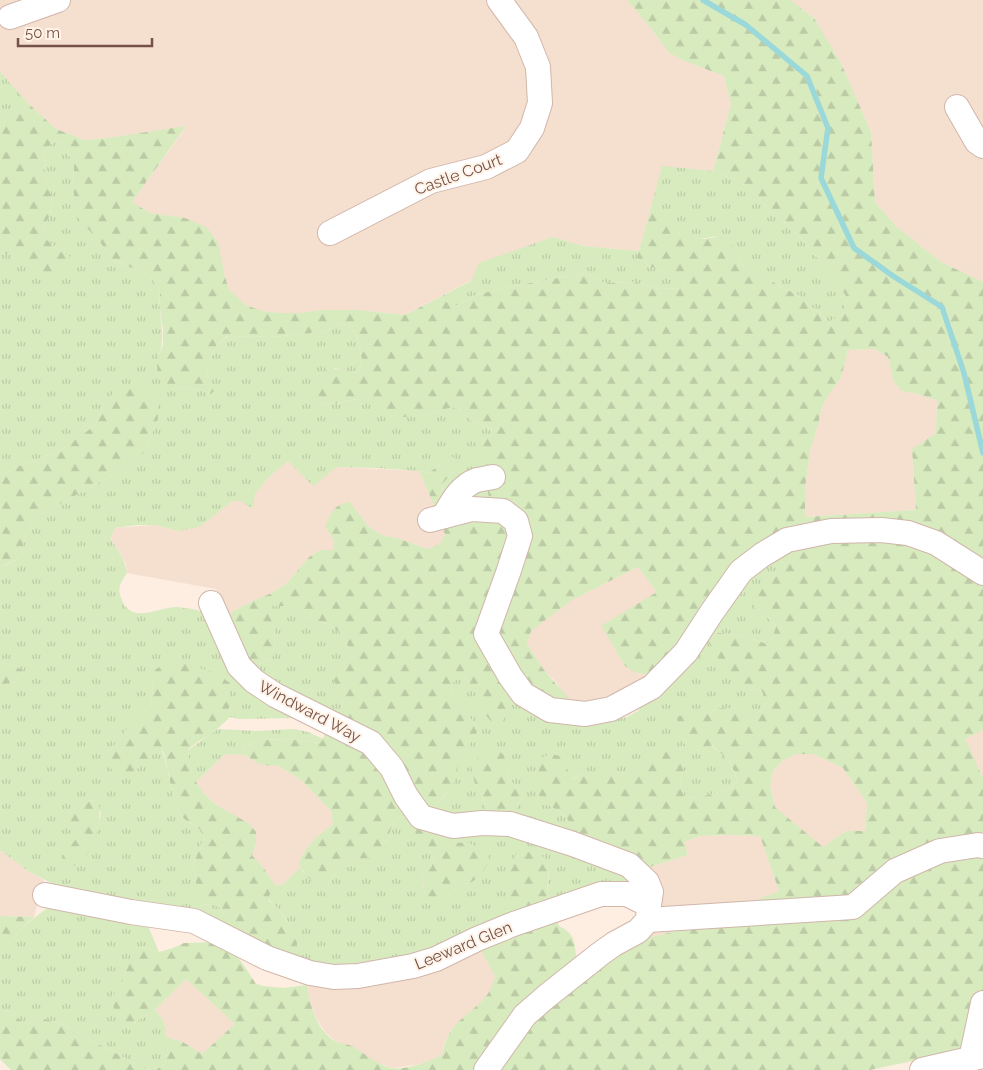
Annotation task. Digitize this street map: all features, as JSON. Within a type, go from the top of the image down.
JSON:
[{"type":"street","points":[[10,17],[58,0]]},
{"type":"street","name":"Castle Court","points":[[330,233],[431,181],[486,168],[517,151],[532,128],[540,103],[538,67],[526,37],[499,0]]},
{"type":"street","points":[[957,107],[978,142],[983,146]]},
{"type":"street","points":[[493,477],[476,480],[468,485],[437,518],[472,510],[503,511],[516,521],[520,536],[486,634],[510,676],[523,694],[550,710],[586,714],[611,709],[652,687],[686,652],[741,571],[762,555],[787,540],[831,531],[881,530],[908,532],[936,543],[983,573]]},
{"type":"street","name":"Windward Way","points":[[211,603],[240,666],[254,681],[275,695],[371,743],[392,768],[406,796],[421,817],[454,826],[482,823],[510,824],[629,865],[648,882],[651,892],[649,913]]},
{"type":"street","points":[[486,1070],[526,1015],[600,954],[638,931],[649,913],[853,906],[895,871],[940,851],[978,845],[983,846]]},
{"type":"street","name":"Leeward Glen","points":[[45,895],[132,912],[194,921],[267,958],[310,973],[334,977],[358,976],[413,966],[436,959],[477,939],[601,894],[627,894],[649,913]]},
{"type":"street","points":[[922,1070],[977,1057],[983,1004]]},
{"type":"shaded area","points":[[0,0],[627,0],[669,53],[724,76],[731,104],[713,171],[662,167],[639,251],[584,246],[553,237],[405,315],[321,310],[301,313],[262,312],[246,305],[229,290],[224,273],[185,218],[150,213],[132,202],[186,127],[85,140],[56,129],[29,104],[0,71]]},
{"type":"shaded area","points":[[790,0],[983,0],[983,282],[941,262],[897,227],[875,202],[871,132],[841,63],[814,18]]},
{"type":"shaded area","points":[[875,349],[888,357],[894,382],[902,391],[937,400],[936,433],[912,450],[916,510],[805,517],[805,489],[810,451],[821,410],[827,397],[841,378],[848,350]]},
{"type":"shaded area","points":[[288,460],[337,467],[419,471],[438,512],[445,535],[440,544],[428,549],[397,538],[384,536],[369,527],[350,502],[334,540],[333,551],[320,550],[309,557],[287,583],[272,593],[232,612],[227,620],[223,603],[216,589],[127,573],[126,564],[110,539],[115,528],[155,525],[179,531],[219,512],[232,501],[241,501],[255,494],[270,476]]},
{"type":"shaded area","points":[[638,567],[657,592],[634,672],[648,675],[638,685],[625,692],[568,703],[556,682],[544,670],[527,644],[531,631],[572,600]]},
{"type":"shaded area","points":[[983,730],[983,778],[964,739]]},
{"type":"shaded area","points":[[225,754],[245,755],[259,764],[277,765],[301,780],[331,811],[333,824],[309,845],[299,863],[301,867],[283,884],[275,885],[252,855],[256,843],[230,813],[215,804],[196,782]]},
{"type":"shaded area","points":[[797,754],[813,754],[843,768],[867,803],[865,831],[846,831],[823,847],[775,807],[770,786],[773,771],[782,761]]},
{"type":"shaded area","points":[[700,836],[760,836],[779,891],[680,930],[647,938],[662,911],[657,884],[650,867],[688,855],[684,842]]},
{"type":"shaded area","points":[[0,850],[28,871],[44,880],[34,917],[0,916]]},
{"type":"shaded area","points":[[480,942],[495,976],[493,986],[485,999],[450,1031],[444,1044],[442,1055],[428,1062],[393,1068],[377,1063],[352,1047],[337,1042],[326,1033],[316,1018],[309,999],[307,985],[334,987]]},
{"type":"shaded area","points":[[186,979],[235,1024],[202,1054],[183,1042],[166,1037],[164,1021],[155,1010]]},
{"type":"green space","points":[[627,0],[790,0],[814,18],[841,63],[871,132],[875,202],[897,227],[941,262],[983,282],[983,730],[965,739],[983,778],[983,1046],[870,1070],[156,1070],[165,1064],[168,1047],[166,1037],[183,1042],[202,1054],[235,1024],[186,979],[155,1010],[134,1023],[121,1021],[114,1009],[112,998],[123,981],[132,951],[142,947],[159,952],[184,943],[217,942],[230,948],[256,984],[283,988],[307,985],[316,1018],[330,1038],[352,1046],[384,1066],[405,1068],[442,1055],[444,1045],[452,1029],[488,993],[495,976],[482,952],[480,942],[505,916],[508,882],[518,850],[538,854],[548,863],[548,889],[551,905],[559,926],[566,930],[573,938],[579,965],[603,966],[618,957],[628,947],[647,938],[680,930],[779,891],[760,836],[700,836],[684,842],[688,855],[650,867],[636,859],[582,837],[562,813],[550,806],[541,804],[538,781],[540,758],[551,754],[560,756],[573,779],[583,774],[599,773],[607,777],[615,771],[632,774],[644,757],[654,751],[666,750],[680,756],[683,770],[680,785],[685,797],[696,798],[727,790],[737,782],[734,771],[725,757],[712,745],[697,750],[687,749],[680,734],[677,716],[704,714],[720,708],[735,708],[743,713],[757,713],[766,703],[762,691],[738,680],[719,659],[708,641],[714,632],[747,637],[767,644],[773,636],[776,626],[755,607],[752,598],[786,566],[777,554],[697,625],[648,675],[634,672],[625,666],[601,626],[657,592],[638,567],[572,600],[531,631],[527,644],[544,670],[569,699],[568,703],[513,695],[500,726],[495,724],[486,715],[473,688],[463,675],[451,684],[454,697],[478,728],[461,758],[454,782],[435,807],[436,818],[445,833],[456,842],[471,844],[488,853],[489,861],[482,874],[472,882],[462,885],[440,903],[429,901],[423,888],[423,875],[431,868],[435,856],[421,842],[415,832],[419,820],[414,814],[395,818],[385,845],[378,854],[370,858],[355,859],[340,864],[326,891],[310,879],[299,863],[309,846],[333,824],[331,811],[301,780],[277,765],[259,764],[245,755],[244,746],[263,740],[289,739],[321,743],[334,714],[342,708],[343,695],[333,679],[336,669],[351,657],[345,637],[329,624],[296,615],[284,606],[272,606],[271,616],[275,637],[272,658],[251,666],[227,620],[232,612],[272,593],[287,583],[309,557],[320,550],[333,550],[334,540],[325,526],[329,517],[340,504],[350,502],[369,527],[384,536],[397,538],[428,549],[440,544],[445,535],[437,511],[419,471],[428,473],[453,457],[459,463],[443,483],[442,498],[489,499],[484,467],[479,456],[482,444],[492,431],[472,421],[455,407],[426,416],[403,417],[357,399],[319,404],[316,392],[321,377],[327,369],[358,373],[362,360],[357,337],[349,325],[338,323],[326,331],[292,335],[273,337],[227,336],[218,344],[208,364],[206,378],[216,389],[211,394],[199,390],[162,384],[158,375],[157,365],[163,345],[160,289],[149,276],[112,259],[100,242],[77,217],[73,187],[74,167],[65,145],[55,141],[46,149],[44,163],[46,181],[51,194],[52,210],[44,227],[46,239],[70,257],[57,272],[38,278],[22,260],[12,255],[0,254],[0,123],[15,115],[29,104],[56,129],[85,140],[186,126],[132,202],[150,213],[185,218],[206,227],[218,242],[229,290],[246,305],[262,311],[301,313],[321,310],[358,310],[405,315],[438,298],[458,306],[473,296],[502,288],[585,273],[605,283],[633,282],[660,289],[684,288],[682,279],[657,270],[637,258],[651,207],[678,233],[706,239],[724,235],[744,267],[762,274],[779,286],[798,295],[829,322],[842,315],[847,298],[836,280],[792,228],[773,214],[753,192],[740,182],[713,171],[731,104],[724,76],[669,53]],"holes":[[[875,349],[888,357],[894,382],[902,391],[937,400],[936,433],[912,449],[916,510],[805,517],[805,489],[810,451],[821,410],[827,397],[841,378],[848,350]],[[797,754],[813,754],[843,768],[867,803],[865,831],[846,831],[823,847],[775,807],[770,786],[773,771],[782,761]]]},
{"type":"green space","points":[[0,71],[29,104],[15,115],[0,123]]},
{"type":"green space","points":[[55,141],[65,145],[74,167],[73,187],[100,242],[112,259],[149,276],[160,289],[162,338],[159,354],[172,387],[199,390],[211,394],[206,378],[208,364],[218,344],[228,336],[273,337],[326,331],[338,323],[349,325],[357,337],[362,360],[358,373],[335,368],[319,404],[357,399],[426,416],[455,407],[472,421],[487,427],[492,432],[482,444],[489,499],[442,498],[443,483],[453,472],[453,457],[428,473],[377,468],[337,467],[313,486],[288,461],[270,476],[255,494],[253,509],[241,501],[232,501],[199,527],[179,531],[155,525],[115,528],[110,539],[125,563],[127,573],[121,582],[119,591],[125,606],[131,611],[138,613],[177,607],[208,613],[298,718],[239,719],[230,717],[229,707],[151,677],[153,689],[150,707],[128,728],[110,751],[162,751],[179,812],[185,820],[198,828],[204,837],[193,865],[196,895],[202,904],[215,905],[222,909],[224,929],[57,886],[28,871],[0,850],[0,686],[15,681],[24,670],[0,662],[0,565],[5,566],[21,557],[26,534],[40,515],[116,473],[143,454],[158,419],[107,401],[94,426],[60,451],[0,475],[0,254],[6,253],[19,257],[70,257],[46,239],[44,227],[52,210],[51,194],[46,181],[44,163],[46,149]],"holes":[[[94,800],[101,813],[95,837],[83,859],[76,839],[76,827],[71,814],[84,804]]]},
{"type":"green space","points":[[662,166],[713,171],[740,182],[753,192],[773,214],[792,228],[836,280],[847,298],[842,315],[829,322],[798,295],[779,286],[762,274],[744,267],[734,249],[715,236],[691,237],[674,230],[651,207]]},
{"type":"green space","points":[[553,237],[584,246],[639,251],[637,258],[657,270],[682,279],[684,288],[660,289],[633,282],[605,283],[585,273],[502,288],[473,296],[458,306],[438,298],[471,281],[479,263]]},
{"type":"green space","points":[[120,384],[141,387],[157,404],[158,419],[143,454],[116,473],[40,515],[26,534],[21,557],[4,566],[0,565],[0,475],[60,451],[94,426],[107,401]]},
{"type":"green space","points":[[777,554],[786,566],[776,575],[755,607],[776,626],[773,636],[767,644],[747,637],[715,632],[744,684],[762,691],[767,702],[757,713],[743,713],[735,708],[720,708],[704,714],[677,717],[697,750],[711,745],[731,766],[737,782],[727,790],[696,798],[685,797],[680,785],[683,770],[639,762],[632,774],[615,771],[607,777],[583,774],[572,779],[566,766],[550,806],[562,813],[582,837],[512,815],[524,794],[508,778],[507,768],[475,784],[483,798],[488,816],[436,818],[435,807],[445,796],[454,781],[458,764],[478,728],[454,697],[451,684],[463,674],[473,687],[485,713],[504,719],[507,706],[513,695],[617,719],[627,717],[638,711],[756,569]]},
{"type":"green space","points":[[272,606],[284,606],[296,615],[329,624],[345,637],[351,657],[336,669],[343,695],[342,708],[334,714],[308,701],[251,666],[272,658],[275,636],[271,617]]},
{"type":"green space","points":[[177,661],[216,673],[230,683],[230,717],[213,733],[188,749],[191,774],[203,792],[215,804],[248,823],[256,832],[256,843],[252,855],[275,885],[269,896],[269,901],[279,910],[294,932],[297,949],[292,952],[277,953],[224,929],[222,909],[215,905],[202,904],[196,895],[193,865],[204,837],[198,828],[179,812],[163,751],[151,751],[147,761],[132,773],[115,774],[109,766],[110,751],[127,729],[150,707],[153,689],[151,677],[156,669],[166,663]]},
{"type":"green space","points":[[0,662],[24,670],[15,681],[0,686]]},
{"type":"green space","points":[[218,729],[256,731],[294,729],[308,732],[323,739],[321,743],[289,739],[263,740],[244,746],[245,755],[225,754],[196,782],[191,774],[188,750]]},
{"type":"green space","points":[[495,748],[504,755],[508,778],[524,794],[512,815],[488,816],[483,798],[475,784],[471,766],[482,752]]},
{"type":"green space","points":[[94,800],[99,803],[99,820],[90,850],[73,867],[65,865],[62,857],[76,839],[76,827],[68,820],[75,810]]},
{"type":"green space","points":[[415,814],[428,849],[435,856],[431,868],[423,875],[422,884],[425,894],[440,902],[462,885],[472,882],[482,873],[489,861],[471,844],[456,842],[445,833],[509,831],[633,878],[641,889],[550,902],[548,892],[549,866],[505,916],[448,948],[337,970],[277,953],[297,942],[286,920],[269,900],[270,893],[275,885],[283,884],[301,867],[303,872],[326,891],[340,864],[355,859],[370,858],[385,845],[395,818]]},
{"type":"green space","points":[[50,906],[148,926],[159,952],[142,947],[127,967],[123,981],[112,998],[134,1023],[155,1010],[164,1021],[168,1047],[165,1064],[156,1070],[149,1070],[63,1024],[45,1019],[27,1024],[7,1011],[0,1011],[0,946],[13,940],[20,930]]},
{"type":"green space","points":[[0,916],[34,917],[20,930],[13,940],[0,946]]},
{"type":"green space","points":[[0,1011],[7,1011],[27,1024],[45,1019],[63,1024],[149,1070],[11,1070],[0,1059]]},
{"type":"waterway","points":[[703,0],[746,25],[807,76],[828,128],[821,178],[854,248],[893,276],[942,307],[964,373],[983,453]]}]
